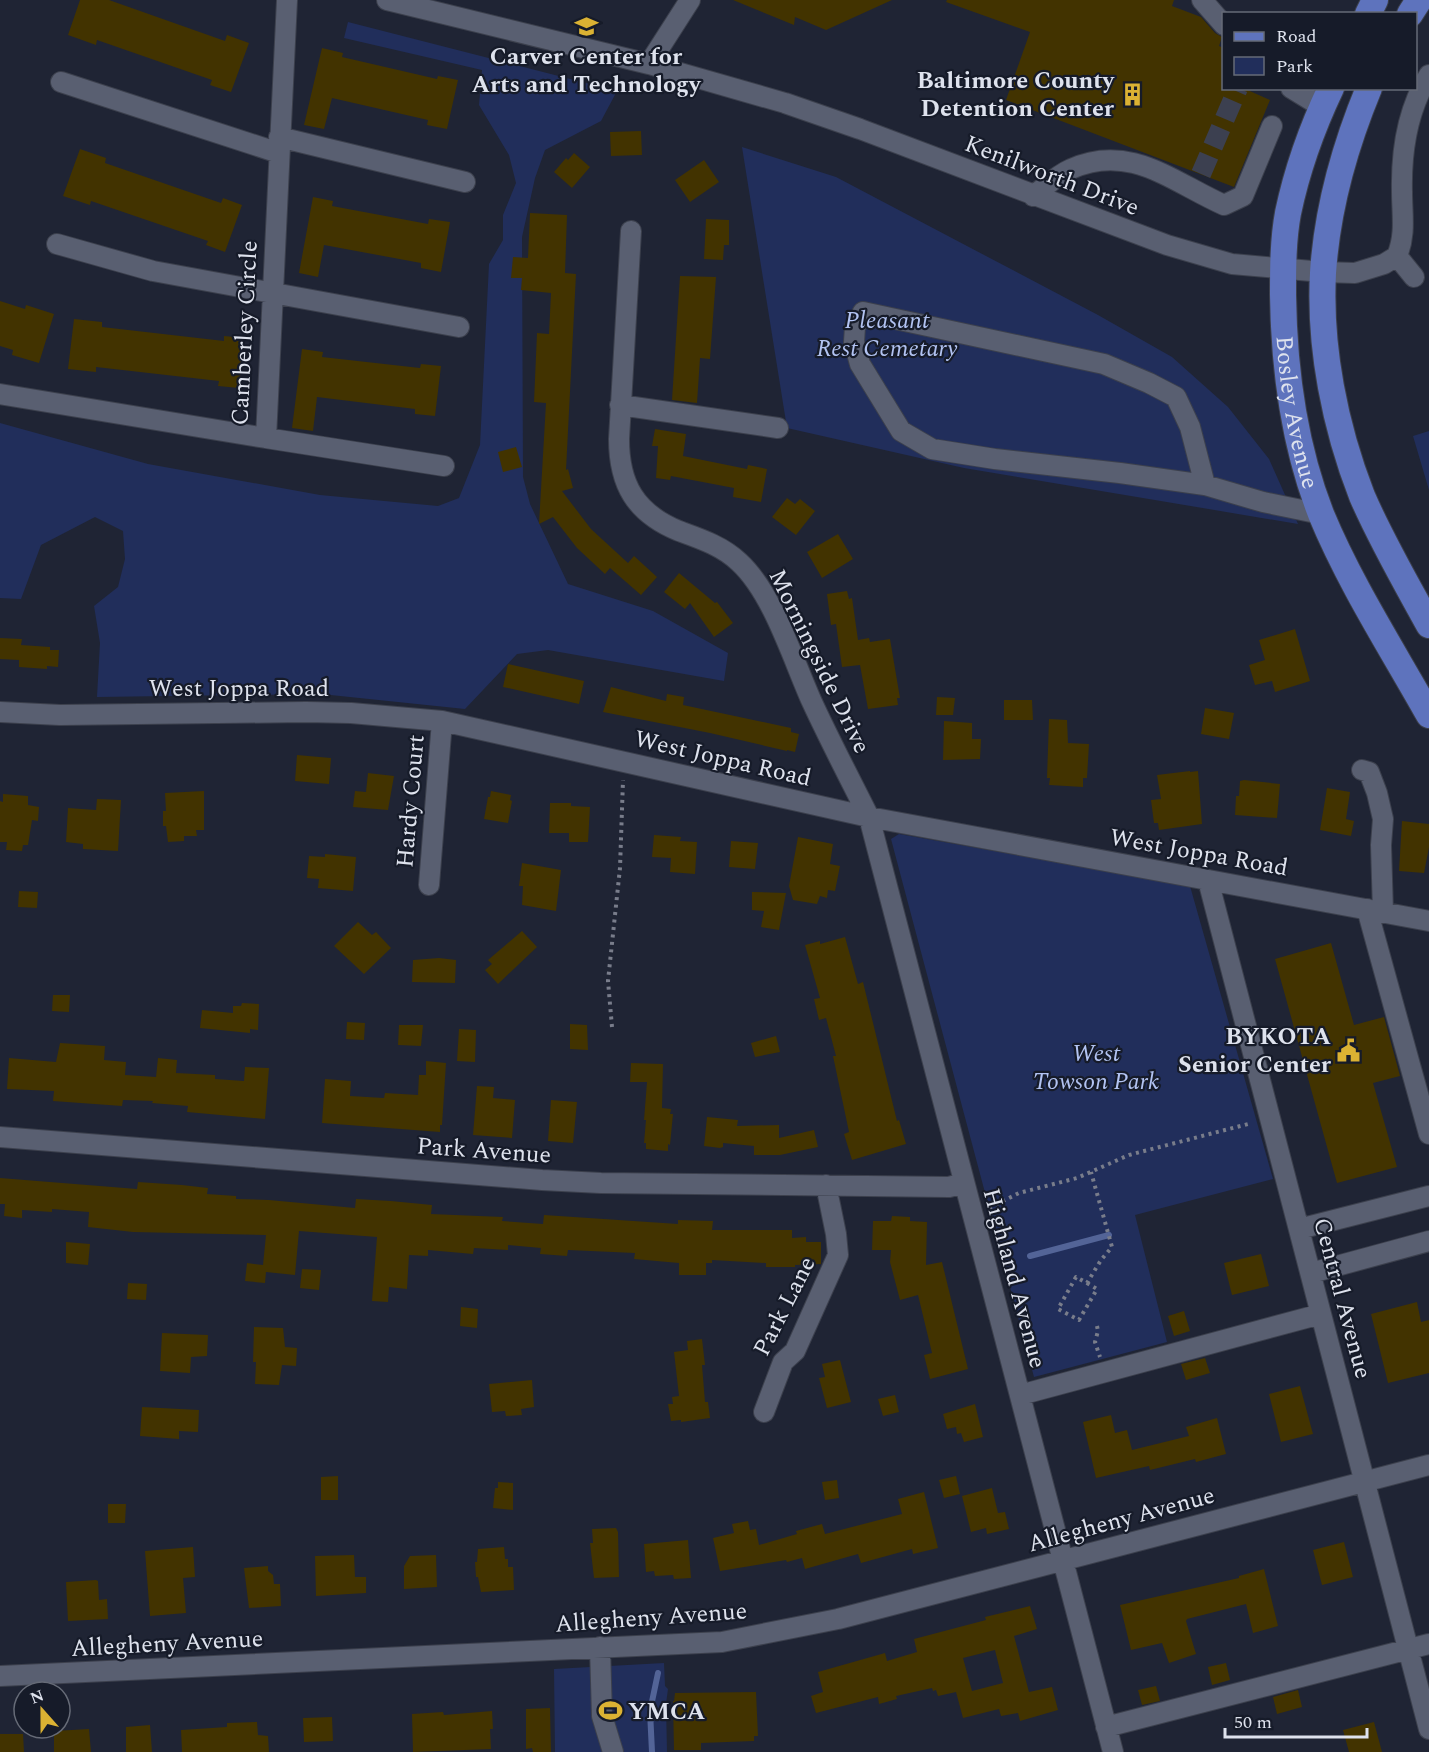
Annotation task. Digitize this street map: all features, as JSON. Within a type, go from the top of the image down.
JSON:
[{"type":"main road","name":"Bosley Avenue","points":[[1368,90],[1354,125],[1340,172],[1331,215],[1323,272],[1323,324],[1332,389],[1342,437],[1362,496],[1394,562],[1429,625]]},
{"type":"main road","name":"Bosley Avenue","points":[[1326,98],[1299,168],[1288,215],[1283,270],[1283,327],[1290,396],[1300,451],[1322,514],[1354,583],[1429,715]]},
{"type":"street","name":"Camberley Circle","points":[[0,394],[266,438],[287,0]]},
{"type":"street","name":"Kenilworth Drive","points":[[387,0],[649,64],[796,107],[1167,245],[1232,264],[1283,270],[1355,273],[1370,270],[1396,256]]},
{"type":"street","points":[[649,64],[690,0]]},
{"type":"street","points":[[1202,0],[1222,23]]},
{"type":"street","points":[[1414,277],[1396,256],[1404,232],[1402,178],[1408,125],[1414,103],[1429,75]]},
{"type":"street","points":[[60,82],[279,145],[465,182]]},
{"type":"street","points":[[1298,90],[1326,98]]},
{"type":"street","points":[[1033,196],[1070,169],[1099,161],[1137,162],[1171,177],[1198,182],[1224,205],[1243,196],[1272,126]]},
{"type":"street","name":"Morningside Drive","points":[[631,231],[620,405],[619,459],[622,475],[629,491],[655,518],[721,547],[740,562],[755,580],[777,620],[823,726],[869,817]]},
{"type":"street","points":[[57,244],[153,271],[459,327]]},
{"type":"street","points":[[1205,485],[1190,427],[1176,397],[1149,383],[1104,364],[863,312],[855,327],[854,342],[860,364],[901,431],[932,449],[1205,485],[1263,502],[1322,514]]},
{"type":"street","points":[[620,405],[778,428]]},
{"type":"street","points":[[266,438],[444,466]]},
{"type":"street","name":"West Joppa Road","points":[[0,712],[60,715],[306,712],[442,721],[869,817],[1429,921]]},
{"type":"street","name":"Hardy Court","points":[[429,885],[442,721]]},
{"type":"street","points":[[1362,770],[1369,772],[1383,819],[1375,911],[1429,1134]]},
{"type":"street","name":"Highland Avenue","points":[[869,817],[1113,1752]]},
{"type":"street","name":"Central Avenue","points":[[1208,880],[1429,1729]]},
{"type":"street","name":"Park Avenue","points":[[0,1137],[600,1183],[949,1187],[964,1183]]},
{"type":"street","name":"Park Lane","points":[[764,1412],[783,1362],[795,1351],[838,1255],[826,1185]]},
{"type":"street","points":[[1299,1229],[1429,1196]]},
{"type":"street","points":[[1311,1273],[1429,1241]]},
{"type":"street","points":[[1020,1395],[1321,1314]]},
{"type":"street","name":"Allegheny Avenue","points":[[0,1676],[722,1642],[838,1619],[1429,1465]]},
{"type":"street","points":[[1106,1727],[1429,1644]]},
{"type":"street","points":[[600,1647],[602,1716],[613,1752]]},
{"type":"path","points":[[612,1027],[608,981],[620,868],[624,762]]},
{"type":"path","points":[[986,1210],[1019,1193],[1077,1178],[1129,1155],[1270,1118]]},
{"type":"path","points":[[1087,1283],[1112,1247],[1091,1172]]},
{"type":"path","points":[[1076,1277],[1087,1283],[1097,1289],[1079,1320],[1058,1309],[1076,1277]]},
{"type":"path","points":[[1097,1326],[1095,1342],[1104,1372]]},
{"type":"green space","points":[[348,22],[617,91],[601,121],[545,150],[535,178],[522,237],[523,477],[530,504],[568,584],[653,611],[728,653],[724,681],[548,650],[517,654],[465,709],[321,694],[97,697],[100,643],[94,606],[118,587],[125,559],[123,531],[95,517],[41,545],[21,599],[0,598],[0,423],[148,464],[320,495],[438,506],[459,498],[480,445],[489,264],[503,240],[503,215],[516,183],[509,155],[479,105],[482,70],[344,38]]},
{"type":"green space","name":"Pleasant Rest Cemetary","points":[[742,147],[836,177],[1098,315],[1172,357],[1228,407],[1269,459],[1298,524],[964,468],[787,428]]},
{"type":"green space","points":[[1429,431],[1429,490],[1413,436]]},
{"type":"green space","name":"West Towson Park","points":[[899,834],[1190,886],[1273,1179],[1135,1215],[1167,1342],[1034,1377],[891,839]]},
{"type":"green space","name":"YMCA","points":[[664,1663],[665,1686],[668,1689],[667,1752],[555,1752],[554,1669]]},
{"type":"building","points":[[80,0],[109,0],[225,41],[227,35],[249,43],[231,92],[210,85],[212,80],[97,40],[96,45],[68,35]]},
{"type":"building","name":"Baltimore County Detention Center","points":[[733,0],[892,0],[826,30],[795,17],[794,25]]},
{"type":"building","name":"Baltimore County Detention Center","points":[[947,0],[1174,0],[1172,6],[1201,17],[1215,33],[1222,37],[1219,46],[1222,47],[1222,90],[1248,90],[1270,100],[1234,187],[1006,100],[1030,32],[946,2]]},
{"type":"building","points":[[322,48],[343,53],[342,57],[437,79],[438,76],[458,80],[447,129],[427,125],[428,120],[332,98],[324,129],[304,125]]},
{"type":"building","points":[[641,131],[642,155],[611,156],[610,132]]},
{"type":"building","points":[[80,149],[106,158],[105,163],[221,203],[223,198],[242,205],[225,252],[206,245],[208,241],[91,201],[90,205],[63,196]]},
{"type":"building","points":[[574,153],[590,167],[572,188],[554,172],[566,158],[568,160]]},
{"type":"building","points":[[704,160],[719,182],[690,202],[675,180]]},
{"type":"building","points":[[313,197],[333,201],[332,206],[428,224],[429,219],[450,222],[441,272],[421,268],[421,263],[324,245],[318,277],[299,273]]},
{"type":"building","points":[[530,213],[567,215],[565,273],[576,274],[566,470],[568,469],[573,488],[562,491],[591,529],[628,563],[634,556],[657,577],[641,595],[610,568],[605,574],[577,548],[553,517],[539,524],[546,403],[534,402],[537,333],[549,334],[551,293],[521,290],[522,278],[511,278],[513,257],[528,258]]},
{"type":"building","points":[[706,219],[729,220],[729,245],[724,245],[723,260],[704,259]]},
{"type":"building","points":[[680,276],[716,277],[710,359],[700,358],[697,403],[672,400]]},
{"type":"building","points":[[0,301],[25,309],[26,305],[54,314],[39,363],[12,355],[13,350],[0,346]]},
{"type":"building","points":[[74,319],[102,322],[102,327],[224,341],[224,336],[244,338],[239,388],[218,386],[219,381],[96,367],[96,372],[68,369]]},
{"type":"building","points":[[302,349],[323,352],[322,357],[420,368],[421,364],[441,366],[435,416],[415,414],[415,409],[317,397],[313,431],[292,428]]},
{"type":"building","points":[[655,429],[686,434],[683,456],[747,469],[748,465],[767,469],[761,502],[733,497],[734,488],[671,476],[670,480],[656,478],[658,446],[652,446]]},
{"type":"building","points":[[516,447],[522,467],[503,472],[498,452]]},
{"type":"building","points":[[787,498],[795,504],[800,499],[815,511],[796,535],[772,517]]},
{"type":"building","points":[[838,534],[853,559],[822,578],[807,552]]},
{"type":"building","points":[[679,573],[715,603],[717,602],[733,623],[714,637],[690,603],[685,609],[664,592]]},
{"type":"building","points":[[847,591],[849,599],[852,598],[858,640],[869,638],[870,642],[890,639],[900,698],[897,698],[898,705],[868,709],[860,665],[842,667],[836,624],[831,625],[827,594]]},
{"type":"building","points":[[1295,629],[1310,681],[1275,692],[1272,681],[1255,685],[1249,665],[1265,660],[1259,640]]},
{"type":"building","points":[[0,638],[22,639],[21,645],[50,647],[50,650],[59,650],[58,667],[47,666],[47,669],[19,667],[19,660],[0,659]]},
{"type":"building","points":[[508,664],[584,681],[579,704],[503,687]]},
{"type":"building","points":[[611,687],[666,701],[667,694],[684,697],[683,705],[791,728],[791,732],[799,734],[795,752],[603,712]]},
{"type":"building","points":[[937,697],[955,698],[953,715],[936,715]]},
{"type":"building","points":[[1004,700],[1032,700],[1033,720],[1004,720]]},
{"type":"building","points":[[1205,708],[1234,713],[1229,739],[1201,734]]},
{"type":"building","points":[[1049,719],[1067,720],[1068,743],[1089,744],[1087,778],[1083,778],[1083,787],[1049,785],[1050,778],[1047,778]]},
{"type":"building","points":[[944,721],[972,723],[972,739],[981,739],[980,759],[943,760]]},
{"type":"building","points":[[297,755],[331,758],[329,784],[295,781]]},
{"type":"building","points":[[1198,771],[1202,824],[1159,830],[1158,823],[1154,823],[1151,800],[1161,799],[1157,775]]},
{"type":"building","points":[[368,773],[394,776],[388,810],[353,807],[355,791],[366,792]]},
{"type":"building","points":[[1240,781],[1280,784],[1277,818],[1235,815],[1236,796],[1239,796]]},
{"type":"building","points":[[1327,788],[1350,792],[1346,819],[1354,821],[1351,836],[1320,830]]},
{"type":"building","points":[[204,791],[204,830],[196,830],[197,836],[184,836],[184,841],[168,842],[166,826],[163,826],[163,811],[166,811],[165,793]]},
{"type":"building","points":[[491,791],[511,795],[508,823],[484,819]]},
{"type":"building","points":[[3,794],[28,796],[28,805],[39,807],[38,821],[32,820],[28,845],[23,845],[22,851],[6,850],[7,842],[0,842],[0,801],[3,802]]},
{"type":"building","points":[[97,799],[121,800],[118,851],[83,849],[83,844],[66,842],[68,808],[96,810]]},
{"type":"building","points":[[550,803],[571,803],[571,806],[590,807],[588,842],[569,842],[569,833],[549,833]]},
{"type":"building","points":[[1402,821],[1429,824],[1429,847],[1424,873],[1399,871]]},
{"type":"building","points":[[654,835],[681,837],[680,841],[697,842],[695,874],[670,872],[671,858],[652,857]]},
{"type":"building","points":[[798,837],[833,844],[830,864],[840,866],[835,891],[828,890],[827,898],[820,896],[817,904],[793,900],[789,886]]},
{"type":"building","points":[[731,841],[758,843],[755,869],[729,867]]},
{"type":"building","points":[[325,854],[356,857],[353,891],[318,888],[319,879],[307,878],[309,856],[325,857]]},
{"type":"building","points":[[522,863],[561,870],[556,911],[522,905],[523,886],[519,886]]},
{"type":"building","points":[[19,891],[38,892],[37,908],[18,907]]},
{"type":"building","points":[[752,892],[786,893],[779,930],[761,927],[764,911],[752,910]]},
{"type":"building","points":[[358,922],[372,935],[376,932],[391,948],[364,974],[334,946]]},
{"type":"building","points":[[522,931],[537,947],[498,984],[485,970],[492,964],[488,960]]},
{"type":"building","points":[[845,937],[858,984],[863,982],[897,1121],[899,1120],[906,1144],[852,1160],[844,1134],[849,1132],[833,1056],[836,1056],[826,1018],[819,1020],[814,999],[820,998],[805,945],[820,941],[820,944]]},
{"type":"building","name":"BYKOTA Senior Center","points":[[1331,943],[1354,1025],[1384,1017],[1400,1076],[1373,1083],[1397,1167],[1337,1183],[1275,959]]},
{"type":"building","points":[[439,958],[456,960],[455,983],[412,982],[413,960]]},
{"type":"building","points":[[53,995],[70,995],[69,1012],[52,1011]]},
{"type":"building","points":[[242,1003],[259,1004],[258,1030],[250,1029],[250,1033],[200,1028],[202,1010],[233,1013],[233,1006],[241,1006]]},
{"type":"building","points":[[347,1022],[365,1023],[364,1040],[346,1039]]},
{"type":"building","points":[[570,1024],[587,1025],[588,1050],[570,1049]]},
{"type":"building","points":[[399,1025],[423,1025],[421,1046],[398,1045]]},
{"type":"building","points":[[459,1029],[476,1030],[475,1062],[457,1061]]},
{"type":"building","points":[[776,1036],[780,1052],[755,1057],[751,1043]]},
{"type":"building","points":[[60,1043],[105,1046],[104,1060],[126,1062],[125,1075],[156,1077],[158,1058],[177,1060],[176,1073],[215,1075],[215,1079],[244,1081],[245,1067],[269,1068],[265,1119],[187,1112],[188,1106],[152,1103],[153,1101],[123,1100],[122,1106],[53,1101],[54,1091],[7,1089],[9,1058],[56,1062]]},
{"type":"building","points":[[426,1061],[446,1063],[440,1132],[322,1123],[325,1079],[351,1081],[350,1096],[384,1098],[385,1093],[418,1095],[419,1075],[426,1075]]},
{"type":"building","points":[[631,1063],[663,1064],[662,1108],[671,1109],[670,1114],[673,1114],[668,1151],[646,1149],[646,1143],[644,1143],[646,1120],[644,1120],[647,1082],[630,1082]]},
{"type":"building","points":[[477,1086],[494,1087],[493,1098],[515,1100],[512,1138],[473,1135]]},
{"type":"building","points":[[551,1100],[577,1102],[573,1143],[548,1141]]},
{"type":"building","points":[[707,1117],[738,1120],[737,1126],[779,1125],[779,1138],[814,1130],[818,1147],[780,1155],[754,1155],[754,1146],[723,1143],[723,1147],[720,1148],[704,1146]]},
{"type":"building","points":[[0,1178],[137,1189],[138,1182],[182,1185],[208,1188],[207,1194],[236,1196],[236,1199],[355,1208],[356,1199],[391,1201],[432,1205],[431,1214],[503,1217],[502,1221],[543,1224],[544,1215],[678,1224],[678,1220],[713,1221],[712,1230],[792,1230],[792,1238],[806,1237],[806,1242],[821,1242],[821,1264],[766,1267],[766,1263],[712,1260],[712,1263],[706,1263],[706,1275],[679,1275],[679,1263],[634,1259],[635,1253],[568,1250],[567,1256],[540,1254],[541,1248],[508,1245],[508,1250],[474,1248],[473,1254],[428,1250],[428,1256],[409,1255],[407,1289],[389,1287],[388,1302],[372,1301],[377,1237],[299,1231],[295,1275],[266,1272],[265,1283],[245,1281],[247,1263],[263,1265],[266,1235],[133,1232],[88,1227],[89,1212],[52,1209],[52,1212],[22,1210],[22,1218],[4,1216],[5,1204],[0,1204]]},
{"type":"building","points":[[892,1216],[910,1217],[910,1221],[927,1222],[926,1265],[942,1262],[968,1369],[930,1379],[924,1355],[932,1353],[918,1295],[900,1300],[890,1262],[891,1250],[872,1250],[873,1221],[891,1221]]},
{"type":"building","points":[[66,1242],[90,1244],[88,1265],[66,1263]]},
{"type":"building","points":[[1261,1254],[1269,1286],[1232,1295],[1224,1263]]},
{"type":"building","points":[[302,1269],[321,1270],[319,1290],[300,1288]]},
{"type":"building","points":[[128,1283],[147,1284],[146,1300],[127,1299]]},
{"type":"building","points":[[1417,1302],[1421,1322],[1429,1320],[1429,1373],[1388,1383],[1371,1314]]},
{"type":"building","points":[[461,1307],[478,1309],[477,1328],[460,1326]]},
{"type":"building","points":[[1184,1311],[1190,1331],[1174,1336],[1168,1316]]},
{"type":"building","points":[[254,1327],[283,1328],[285,1347],[297,1348],[296,1366],[282,1365],[279,1385],[255,1384]]},
{"type":"building","points":[[162,1333],[208,1335],[207,1356],[191,1357],[190,1373],[160,1371]]},
{"type":"building","points":[[702,1339],[705,1402],[708,1402],[710,1418],[671,1421],[668,1404],[673,1404],[672,1397],[679,1396],[674,1352],[688,1350],[687,1341]]},
{"type":"building","points":[[1205,1358],[1210,1373],[1186,1380],[1181,1364]]},
{"type":"building","points":[[840,1360],[851,1402],[827,1408],[819,1378],[825,1377],[822,1364]]},
{"type":"building","points":[[532,1380],[534,1407],[521,1409],[522,1415],[506,1416],[505,1411],[492,1412],[489,1384]]},
{"type":"building","points":[[1300,1386],[1313,1434],[1281,1442],[1269,1394]]},
{"type":"building","points":[[895,1395],[899,1412],[883,1416],[878,1399]]},
{"type":"building","points":[[975,1404],[983,1437],[964,1442],[961,1433],[957,1434],[956,1427],[947,1429],[943,1414]]},
{"type":"building","points":[[142,1407],[199,1410],[198,1432],[179,1431],[179,1439],[140,1436]]},
{"type":"building","points":[[1111,1415],[1115,1433],[1127,1430],[1132,1450],[1189,1436],[1186,1427],[1217,1418],[1226,1454],[1196,1462],[1195,1459],[1150,1470],[1149,1466],[1096,1478],[1083,1422]]},
{"type":"building","points":[[338,1476],[338,1500],[321,1500],[321,1477]]},
{"type":"building","points":[[956,1476],[960,1494],[944,1498],[939,1480]]},
{"type":"building","points":[[837,1480],[839,1498],[825,1500],[822,1482]]},
{"type":"building","points":[[498,1482],[513,1483],[513,1510],[493,1508],[495,1488],[498,1488]]},
{"type":"building","points":[[992,1488],[998,1513],[1005,1512],[1009,1529],[987,1534],[986,1528],[971,1532],[962,1496]]},
{"type":"building","points":[[924,1492],[938,1548],[913,1554],[912,1549],[861,1563],[858,1554],[805,1569],[802,1558],[720,1571],[713,1538],[734,1533],[732,1524],[748,1521],[750,1530],[756,1529],[759,1545],[822,1524],[825,1534],[902,1514],[898,1499]]},
{"type":"building","points":[[108,1504],[126,1504],[125,1523],[108,1523]]},
{"type":"building","points":[[616,1528],[619,1577],[594,1578],[590,1543],[593,1543],[592,1529]]},
{"type":"building","points":[[688,1540],[691,1578],[674,1579],[673,1575],[655,1576],[654,1571],[646,1572],[644,1544]]},
{"type":"building","points":[[1344,1542],[1353,1577],[1322,1585],[1313,1550]]},
{"type":"building","points":[[193,1547],[195,1577],[183,1578],[186,1613],[150,1616],[145,1551]]},
{"type":"building","points":[[504,1547],[508,1567],[513,1567],[514,1590],[481,1592],[478,1577],[476,1577],[475,1562],[477,1562],[478,1549]]},
{"type":"building","points":[[354,1555],[355,1577],[366,1577],[366,1593],[316,1596],[315,1556]]},
{"type":"building","points":[[436,1555],[437,1587],[404,1589],[404,1566],[410,1556]]},
{"type":"building","points":[[268,1566],[268,1571],[273,1575],[274,1584],[280,1584],[281,1606],[249,1608],[244,1568]]},
{"type":"building","points":[[1264,1569],[1278,1626],[1253,1633],[1246,1604],[1187,1619],[1196,1654],[1169,1663],[1162,1643],[1131,1650],[1120,1605],[1239,1578],[1239,1576]]},
{"type":"building","points":[[98,1581],[99,1600],[107,1599],[108,1619],[68,1621],[66,1582]]},
{"type":"building","points":[[1030,1606],[1037,1629],[1014,1636],[1029,1692],[1052,1687],[1058,1710],[1020,1721],[1018,1713],[1001,1716],[999,1709],[963,1718],[956,1692],[938,1696],[936,1690],[933,1691],[932,1688],[896,1696],[897,1699],[879,1704],[878,1697],[816,1713],[811,1696],[823,1692],[818,1672],[885,1653],[887,1661],[917,1652],[914,1639],[986,1620],[985,1617]],"holes":[[[995,1650],[1003,1683],[972,1691],[963,1658]]]},
{"type":"building","points":[[1226,1663],[1230,1680],[1212,1685],[1208,1667]]},
{"type":"building","points":[[1156,1686],[1160,1701],[1142,1705],[1138,1690]]},
{"type":"building","points":[[1298,1690],[1302,1707],[1277,1714],[1273,1697]]},
{"type":"building","points":[[756,1692],[758,1736],[754,1736],[754,1741],[701,1743],[701,1750],[674,1750],[673,1701],[675,1693]]},
{"type":"building","points":[[550,1708],[551,1752],[533,1752],[532,1748],[526,1749],[526,1709]]},
{"type":"building","points":[[492,1711],[491,1749],[413,1752],[412,1714],[443,1712],[444,1715]]},
{"type":"building","points":[[332,1717],[333,1741],[304,1742],[303,1718]]},
{"type":"building","points":[[257,1722],[258,1735],[268,1736],[269,1752],[182,1752],[181,1730],[227,1727],[227,1723]]},
{"type":"building","points":[[1374,1722],[1382,1752],[1349,1752],[1343,1730]]},
{"type":"building","points":[[150,1725],[152,1752],[126,1752],[126,1727]]},
{"type":"building","points":[[89,1729],[91,1752],[54,1752],[54,1740],[72,1740],[72,1730]]},
{"type":"building","points":[[0,1734],[12,1734],[12,1740],[23,1740],[24,1752],[0,1752]]},
{"type":"waterway","points":[[1030,1256],[1109,1235]]},
{"type":"waterway","points":[[652,1752],[650,1711],[658,1673]]},
{"type":"tunnel","points":[[1201,174],[1237,90]]},
{"type":"place","name":"Carver Center for Arts and Technology","points":[[586,26]]},
{"type":"place","name":"Baltimore County Detention Center","points":[[1132,94]]},
{"type":"place","name":"BYKOTA Senior Center","points":[[1349,1050]]},
{"type":"place","name":"YMCA","points":[[610,1711]]}]
